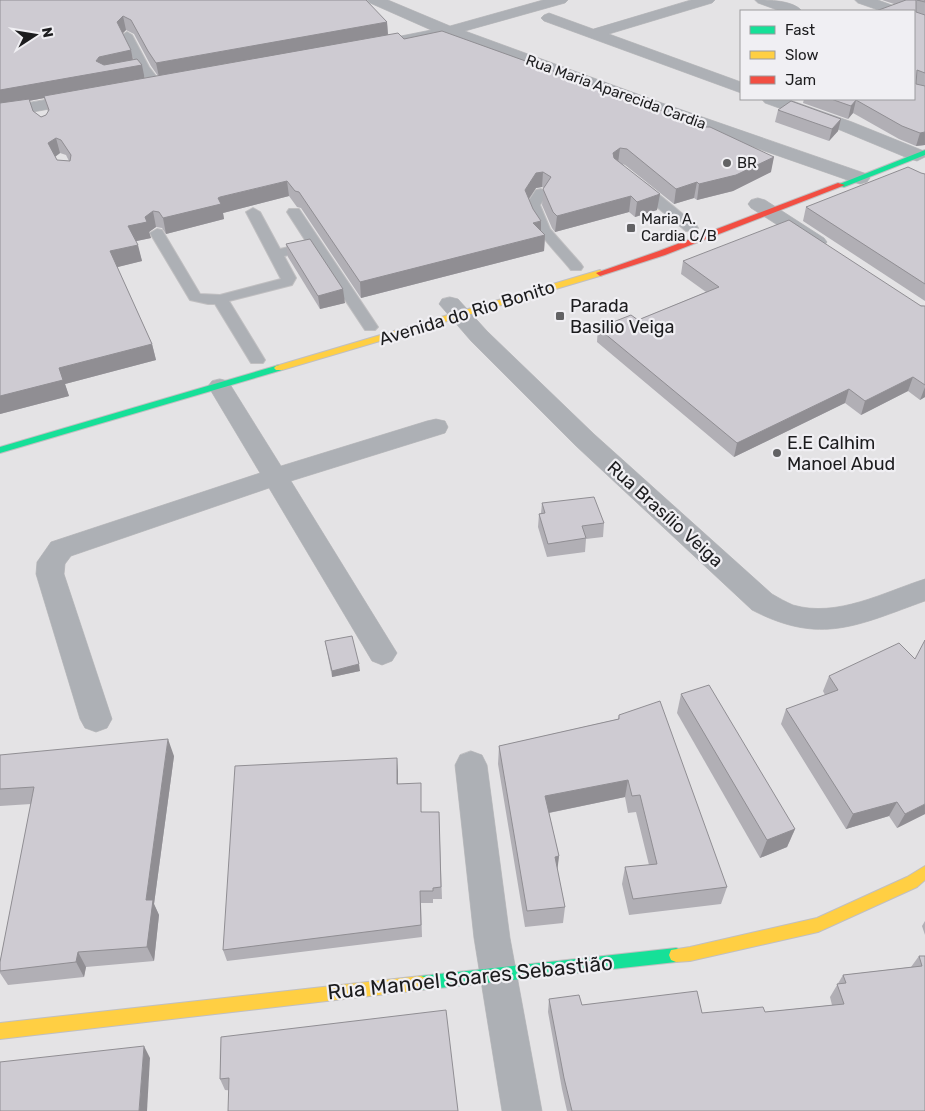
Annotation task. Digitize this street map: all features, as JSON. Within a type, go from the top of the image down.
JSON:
[{"type":"main road","name":"Avenida do Rio Bonito","points":[[0,450],[220,386],[454,306],[662,253],[764,205],[852,175],[908,153]]},
{"type":"main road","name":"Avenida do Rio Bonito","points":[[827,178],[852,175],[908,153]]},
{"type":"main road","points":[[674,234],[695,227]]},
{"type":"main road","name":"Rua Manoel Soares Sebastião","points":[[0,1031],[496,974],[690,954],[818,925],[912,882],[925,872]]},
{"type":"street","name":"Rua Maria Aparecida Cardia","points":[[375,0],[449,31],[656,107],[852,175]]},
{"type":"street","points":[[389,42],[449,31],[560,0]]},
{"type":"street","points":[[593,34],[707,0]]},
{"type":"street","points":[[763,0],[791,10]]},
{"type":"street","points":[[863,0],[892,10]]},
{"type":"street","points":[[548,18],[740,88]]},
{"type":"street","points":[[138,88],[175,81]]},
{"type":"street","points":[[0,113],[40,112],[101,94]]},
{"type":"street","points":[[775,100],[908,153],[915,176]]},
{"type":"street","points":[[764,205],[835,254]]},
{"type":"street","name":"Rua Brasílio Veiga","points":[[454,306],[585,440],[762,602],[787,615],[812,618],[841,618],[925,590]]},
{"type":"street","points":[[220,386],[382,653]]},
{"type":"street","points":[[96,719],[50,574],[51,562],[61,550],[75,543],[274,477],[436,427]]},
{"type":"street","points":[[471,765],[479,846],[496,974],[522,1111]]},
{"type":"lane","points":[[127,35],[139,68],[156,84]]},
{"type":"lane","points":[[633,180],[695,227]]},
{"type":"lane","points":[[541,193],[533,205],[536,218],[556,246],[576,266]]},
{"type":"lane","points":[[157,233],[195,298],[220,299],[286,282],[289,278],[253,212]]},
{"type":"lane","points":[[294,212],[370,327]]},
{"type":"lane","points":[[276,254],[316,245]]},
{"type":"lane","points":[[220,299],[257,360]]},
{"type":"building","points":[[0,0],[366,0],[387,22],[156,63],[131,20],[123,16],[117,22],[131,50],[99,57],[96,61],[104,65],[137,59],[142,65],[0,90]]},
{"type":"building","points":[[906,0],[916,0],[916,12],[925,15],[925,73],[917,70],[916,84],[925,86],[925,132],[920,133],[902,126],[856,100],[915,100],[915,10],[879,10]]},
{"type":"building","points":[[442,31],[595,86],[606,83],[615,90],[620,89],[633,100],[678,117],[680,116],[704,127],[710,127],[774,157],[736,175],[699,184],[697,182],[676,189],[627,149],[620,148],[613,153],[614,158],[660,194],[637,202],[631,196],[557,216],[553,212],[543,189],[551,177],[543,172],[536,173],[525,190],[533,209],[541,221],[533,223],[545,235],[360,282],[299,192],[295,191],[287,181],[220,197],[218,198],[221,204],[163,218],[159,212],[153,211],[145,217],[147,222],[128,226],[138,245],[110,251],[152,344],[59,368],[63,380],[0,396],[0,103],[29,99],[33,111],[41,117],[46,115],[49,110],[44,96],[398,33],[404,39]],"holes":[[[56,138],[61,140],[71,155],[70,161],[57,160],[48,143]]]},
{"type":"building","points":[[834,100],[856,100],[851,106]]},
{"type":"building","points":[[791,101],[841,119],[832,129],[778,110]]},
{"type":"building","points":[[908,167],[925,174],[925,284],[806,207]]},
{"type":"building","points":[[789,220],[921,306],[925,306],[925,385],[913,377],[865,401],[849,389],[737,443],[598,328],[631,315],[638,320],[719,287],[683,261]]},
{"type":"building","points":[[310,239],[343,289],[318,296],[286,244]]},
{"type":"building","points":[[594,497],[604,523],[582,526],[586,538],[548,544],[539,514],[545,513],[542,503]]},
{"type":"building","points":[[352,636],[359,664],[332,671],[325,641]]},
{"type":"building","points":[[925,640],[925,804],[905,814],[897,802],[853,814],[786,709],[838,690],[829,676],[899,643],[915,659]]},
{"type":"building","points":[[709,685],[795,829],[767,840],[681,694]]},
{"type":"building","points":[[660,701],[727,887],[633,899],[625,867],[657,864],[640,795],[632,796],[628,780],[545,796],[559,856],[555,857],[565,907],[527,911],[499,746],[619,719],[619,715]]},
{"type":"building","points":[[168,739],[146,900],[153,900],[147,947],[78,952],[76,962],[0,971],[0,962],[34,787],[0,789],[0,755]]},
{"type":"building","points":[[397,758],[397,784],[421,783],[421,812],[439,812],[441,887],[433,888],[433,891],[420,891],[421,925],[223,950],[235,766]]},
{"type":"building","points":[[919,956],[925,956],[925,1111],[572,1111],[549,999],[579,995],[582,1005],[697,991],[702,1013],[763,1007],[765,1012],[844,1004],[837,984],[846,983],[843,975],[922,966]]},
{"type":"building","points":[[446,1010],[458,1111],[228,1111],[229,1078],[220,1079],[221,1037]]},
{"type":"building","points":[[144,1046],[139,1111],[0,1111],[0,1062]]},
{"type":"traffic: fast","points":[[841,185],[925,152]]},
{"type":"traffic: fast","points":[[0,450],[279,368]]},
{"type":"traffic: fast","points":[[421,983],[676,955]]},
{"type":"traffic: slow","points":[[279,368],[600,273]]},
{"type":"traffic: slow","points":[[676,955],[690,954],[818,925],[912,882],[925,872]]},
{"type":"traffic: slow","points":[[0,1031],[421,983]]},
{"type":"traffic: jam","points":[[600,273],[662,253],[841,185]]},
{"type":"place","name":"BR","points":[[727,163]]},
{"type":"place","name":"Maria A. Cardia C/B","points":[[631,228]]},
{"type":"place","name":"Parada Basilio Veiga","points":[[560,316]]},
{"type":"place","name":"E.E Calhim Manoel Abud","points":[[777,453]]}]
